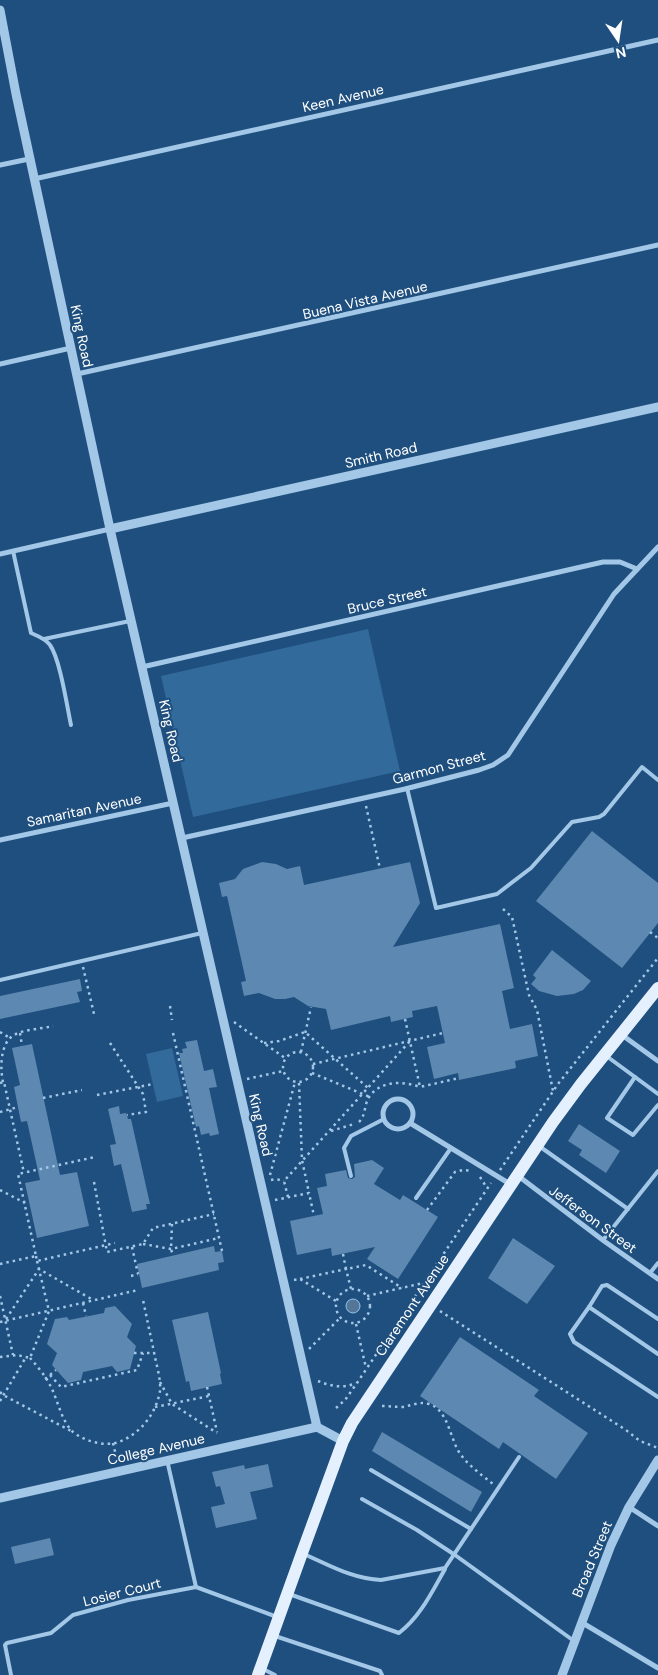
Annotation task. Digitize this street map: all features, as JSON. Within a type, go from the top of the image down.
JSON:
[{"type":"main road","name":"Claremont Avenue","points":[[260,1671],[343,1441],[363,1405],[538,1145],[604,1055],[658,988]]},
{"type":"street","name":"King Road","points":[[0,10],[29,158],[110,529],[317,1427]]},
{"type":"street","name":"Keen Avenue","points":[[34,179],[658,40]]},
{"type":"street","points":[[0,165],[29,158]]},
{"type":"street","name":"Buena Vista Avenue","points":[[77,374],[658,245]]},
{"type":"street","points":[[0,364],[71,348]]},
{"type":"street","name":"Smith Road","points":[[110,529],[658,407]]},
{"type":"street","points":[[0,554],[110,529]]},
{"type":"street","name":"Garmon Street","points":[[182,838],[407,788],[493,765],[508,755],[614,594],[658,547]]},
{"type":"street","name":"Bruce Street","points":[[142,667],[603,562],[620,562],[637,570]]},
{"type":"street","name":"Samaritan Avenue","points":[[0,840],[173,802]]},
{"type":"street","points":[[621,1034],[658,1061]]},
{"type":"street","points":[[394,1099],[404,1100],[411,1106],[413,1116],[405,1127],[395,1129],[386,1124],[384,1119],[383,1114],[386,1105],[394,1099]]},
{"type":"street","name":"Jefferson Street","points":[[410,1122],[451,1148],[514,1179],[658,1279]]},
{"type":"street","points":[[317,1427],[343,1441]]},
{"type":"street","name":"College Avenue","points":[[0,1498],[317,1427]]},
{"type":"street","name":"Broad Street","points":[[562,1675],[611,1545],[629,1507],[658,1460]]},
{"type":"street","points":[[629,1507],[658,1526]]},
{"type":"street","points":[[581,1622],[658,1668]]},
{"type":"lane","points":[[13,551],[31,633],[44,639],[51,646],[58,665],[71,725]]},
{"type":"lane","points":[[44,639],[131,621]]},
{"type":"lane","points":[[407,788],[436,908],[497,894],[531,868],[572,822],[599,817],[604,814],[642,767],[658,780]]},
{"type":"lane","points":[[0,980],[203,933]]},
{"type":"lane","points":[[604,1055],[658,1094]]},
{"type":"lane","points":[[635,1077],[607,1118],[633,1136],[658,1105]]},
{"type":"lane","points":[[351,1176],[344,1148],[351,1136],[384,1119]]},
{"type":"lane","points":[[538,1145],[628,1209]]},
{"type":"lane","points":[[416,1198],[451,1148]]},
{"type":"lane","points":[[602,1240],[658,1171]]},
{"type":"lane","points":[[650,1274],[658,1262]]},
{"type":"lane","points":[[658,1319],[607,1285],[602,1286],[570,1334],[574,1342],[658,1397]]},
{"type":"lane","points":[[588,1307],[658,1354]]},
{"type":"lane","points":[[287,1594],[399,1633],[419,1611],[518,1457]]},
{"type":"lane","points":[[167,1460],[196,1587],[278,1617]]},
{"type":"lane","points":[[372,1470],[471,1529]]},
{"type":"lane","points":[[362,1499],[417,1530],[455,1555],[574,1642]]},
{"type":"lane","points":[[302,1553],[360,1578],[372,1580],[445,1568]]},
{"type":"lane","name":"Losier Court","points":[[11,1675],[5,1645],[7,1643],[51,1633],[73,1615],[128,1600],[196,1587]]},
{"type":"lane","points":[[273,1635],[380,1671],[382,1675]]},
{"type":"lane","points":[[260,1671],[275,1675]]},
{"type":"path","points":[[366,806],[380,869]]},
{"type":"path","points":[[503,910],[512,917],[529,995],[537,1010],[553,1091]]},
{"type":"path","points":[[650,932],[658,938]]},
{"type":"path","points":[[81,961],[94,1014]]},
{"type":"path","points":[[81,984],[87,983]]},
{"type":"path","points":[[170,1006],[172,1020]]},
{"type":"path","points":[[301,1052],[311,1007]]},
{"type":"path","points":[[404,1019],[420,1087]]},
{"type":"path","points":[[232,1021],[286,1058]]},
{"type":"path","points":[[24,1172],[10,1109],[2,1083],[2,1055],[14,1034],[53,1026]]},
{"type":"path","points":[[0,1032],[10,1038]]},
{"type":"path","points":[[264,1043],[279,1042],[305,1032]]},
{"type":"path","points":[[305,1032],[368,1088]]},
{"type":"path","points":[[20,1033],[22,1046]]},
{"type":"path","points":[[173,1033],[222,1251]]},
{"type":"path","points":[[313,1064],[443,1033]]},
{"type":"path","points":[[284,1181],[410,1041]]},
{"type":"path","points":[[110,1043],[142,1094],[146,1112],[127,1115]]},
{"type":"path","points":[[301,1052],[310,1058],[313,1064],[312,1073],[306,1081],[295,1082],[288,1079],[282,1066],[286,1058],[290,1054],[301,1052]]},
{"type":"path","points":[[246,1079],[283,1071]]},
{"type":"path","points":[[312,1073],[370,1096]]},
{"type":"path","points":[[329,1131],[360,1122],[370,1096],[381,1087],[401,1082],[420,1087],[459,1078]]},
{"type":"path","points":[[284,1181],[268,1180],[295,1082]]},
{"type":"path","points":[[300,1082],[302,1160],[314,1216]]},
{"type":"path","points":[[97,1096],[153,1084]]},
{"type":"path","points":[[43,1098],[82,1090]]},
{"type":"path","points":[[0,1112],[18,1107]]},
{"type":"path","points":[[30,1358],[49,1311],[18,1174],[95,1157]]},
{"type":"path","points":[[427,1210],[455,1172],[464,1170],[479,1175],[487,1188]]},
{"type":"path","points":[[284,1181],[288,1197]]},
{"type":"path","points":[[94,1182],[108,1252],[143,1244],[171,1249],[219,1238]]},
{"type":"path","points":[[0,1190],[25,1203]]},
{"type":"path","points":[[273,1200],[309,1193]]},
{"type":"path","points":[[143,1244],[153,1228],[214,1214]]},
{"type":"path","points":[[172,1224],[171,1249],[173,1256]]},
{"type":"path","points":[[37,1261],[115,1242]]},
{"type":"path","points":[[131,1276],[138,1274],[132,1247]]},
{"type":"path","points":[[343,1254],[351,1289]]},
{"type":"path","points":[[0,1264],[36,1256]]},
{"type":"path","points":[[292,1281],[366,1264],[402,1288]]},
{"type":"path","points":[[39,1269],[93,1300]]},
{"type":"path","points":[[6,1320],[39,1269]]},
{"type":"path","points":[[300,1279],[336,1301]]},
{"type":"path","points":[[367,1296],[423,1283]]},
{"type":"path","points":[[351,1289],[367,1296],[370,1302],[369,1313],[366,1318],[356,1324],[350,1324],[340,1318],[336,1310],[336,1301],[342,1293],[351,1289]]},
{"type":"path","points":[[0,1322],[138,1290]]},
{"type":"path","points":[[0,1296],[13,1355]]},
{"type":"path","points":[[0,1392],[3,1396],[59,1426],[92,1441],[106,1444],[129,1437],[141,1428],[155,1407],[160,1389],[143,1300]]},
{"type":"path","points":[[83,1303],[86,1316]]},
{"type":"path","points":[[430,1304],[619,1425],[640,1441],[658,1448]]},
{"type":"path","points":[[308,1350],[340,1318]]},
{"type":"path","points":[[356,1324],[366,1369]]},
{"type":"path","points":[[134,1353],[154,1353]]},
{"type":"path","points":[[50,1375],[61,1387],[137,1370],[143,1353]]},
{"type":"path","points":[[0,1357],[13,1355],[30,1358],[51,1387],[72,1431]]},
{"type":"path","points":[[0,1401],[26,1356]]},
{"type":"path","points":[[46,1379],[56,1370]]},
{"type":"path","points":[[314,1379],[334,1386],[357,1383]]},
{"type":"path","points":[[159,1380],[172,1404],[217,1433],[207,1387]]},
{"type":"path","points":[[155,1407],[209,1396]]},
{"type":"path","points":[[382,1406],[401,1407],[419,1403],[430,1404],[443,1416],[459,1454],[468,1464],[498,1488]]},
{"type":"path","points":[[113,1443],[116,1456]]},
{"type":"shaded area","points":[[368,629],[400,771],[193,817],[161,676]]},
{"type":"shaded area","points":[[172,1048],[183,1096],[157,1102],[146,1054]]},
{"type":"shaded area","points":[[350,1299],[356,1299],[360,1306],[356,1313],[350,1313],[346,1309],[346,1303]]},
{"type":"building","points":[[592,831],[658,883],[658,923],[622,968],[536,901]]},
{"type":"building","points":[[262,862],[276,864],[287,869],[300,866],[304,885],[410,862],[420,903],[393,947],[500,924],[514,988],[502,991],[510,1029],[532,1024],[538,1056],[515,1061],[516,1068],[459,1080],[458,1073],[434,1079],[427,1047],[445,1043],[437,1006],[412,1011],[413,1017],[391,1022],[390,1016],[331,1030],[326,1009],[308,1006],[294,997],[275,999],[259,993],[244,996],[241,982],[246,981],[227,896],[222,897],[219,883],[235,879],[243,869]]},
{"type":"building","points":[[552,950],[591,981],[583,990],[574,994],[557,996],[539,991],[531,984],[536,978],[533,975]]},
{"type":"building","points":[[80,979],[82,991],[77,992],[80,1002],[0,1019],[0,996]]},
{"type":"building","points":[[197,1040],[204,1071],[213,1069],[217,1087],[209,1088],[219,1134],[210,1136],[209,1133],[201,1135],[199,1126],[196,1127],[179,1053],[183,1053],[182,1049],[187,1048],[185,1042]]},
{"type":"building","points":[[32,1044],[60,1175],[77,1172],[89,1226],[37,1238],[25,1183],[40,1180],[27,1121],[21,1122],[14,1087],[20,1085],[12,1048]]},
{"type":"building","points":[[119,1106],[120,1114],[126,1113],[128,1119],[131,1119],[150,1204],[146,1204],[147,1209],[132,1212],[121,1164],[114,1166],[110,1145],[116,1144],[108,1109]]},
{"type":"building","points":[[579,1124],[620,1151],[606,1173],[579,1155],[582,1150],[568,1141]]},
{"type":"building","points":[[372,1160],[384,1168],[374,1184],[400,1200],[403,1195],[438,1217],[398,1279],[367,1259],[375,1247],[332,1256],[331,1248],[297,1255],[290,1221],[323,1214],[317,1188],[327,1186],[325,1174],[346,1170],[348,1178],[352,1179],[355,1177],[354,1164]]},
{"type":"building","points":[[513,1238],[555,1266],[527,1304],[488,1278]]},
{"type":"building","points":[[214,1246],[215,1252],[222,1251],[224,1262],[218,1263],[219,1270],[142,1288],[137,1264]]},
{"type":"building","points":[[115,1306],[132,1324],[127,1337],[136,1346],[130,1369],[117,1372],[112,1366],[83,1372],[81,1380],[68,1383],[52,1365],[57,1353],[47,1344],[55,1319],[67,1317],[69,1320],[104,1313],[105,1308]]},
{"type":"building","points":[[208,1312],[222,1384],[191,1391],[189,1381],[186,1382],[172,1320]]},
{"type":"building","points":[[460,1337],[539,1390],[534,1396],[588,1433],[556,1479],[503,1442],[499,1449],[420,1396]]},
{"type":"building","points":[[382,1432],[482,1492],[471,1512],[372,1451]]},
{"type":"building","points":[[268,1464],[273,1487],[250,1492],[257,1519],[216,1528],[211,1507],[225,1504],[220,1486],[216,1487],[212,1472],[244,1465],[245,1469]]},
{"type":"building","points":[[50,1538],[54,1555],[15,1564],[11,1547]]}]
